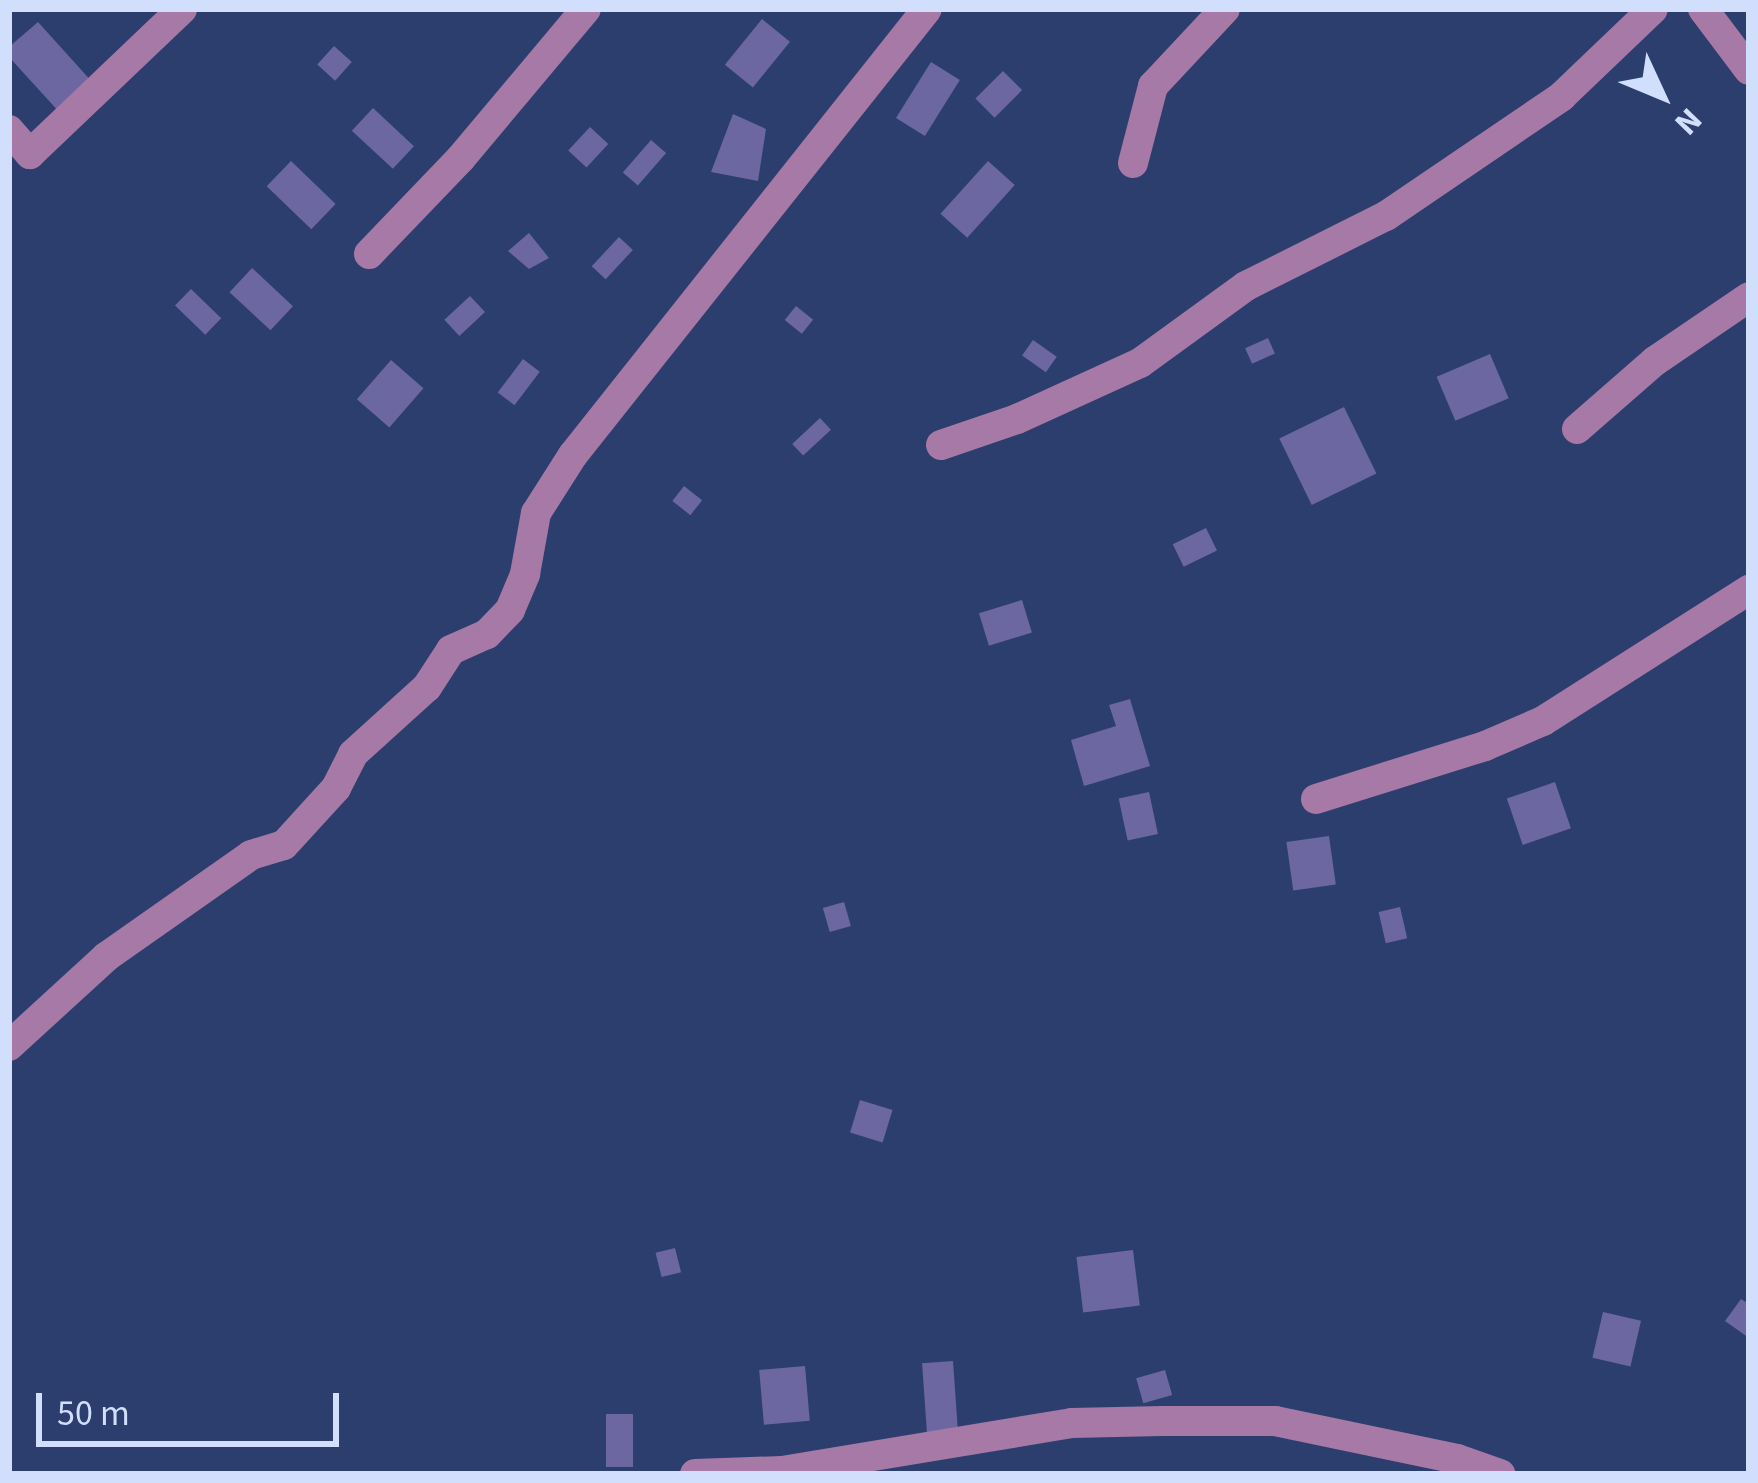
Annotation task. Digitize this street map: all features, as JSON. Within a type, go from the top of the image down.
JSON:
[{"type":"street","points":[[9,130],[30,154],[182,9]]},
{"type":"street","points":[[368,254],[461,158],[586,9]]},
{"type":"street","points":[[9,1046],[106,957],[251,855],[284,845],[336,788],[352,754],[427,687],[451,650],[469,646],[510,610],[525,574],[536,513],[573,455],[927,9]]},
{"type":"street","points":[[1133,163],[1154,86],[1225,9]]},
{"type":"street","points":[[941,445],[1017,419],[1140,363],[1246,286],[1386,216],[1561,97],[1653,9]]},
{"type":"street","points":[[1703,9],[1749,70]]},
{"type":"street","points":[[1577,428],[1655,361],[1749,297]]},
{"type":"street","points":[[1316,799],[1485,746],[1543,721],[1749,590]]},
{"type":"street","points":[[695,1474],[782,1471],[1072,1423],[1162,1421],[1275,1421],[1500,1474]]},
{"type":"building","points":[[762,19],[790,42],[753,88],[725,65]]},
{"type":"building","points":[[38,22],[94,84],[61,114],[9,57],[9,47]]},
{"type":"building","points":[[334,46],[352,62],[335,81],[317,65]]},
{"type":"building","points":[[931,62],[960,80],[925,136],[896,118]]},
{"type":"building","points":[[1003,71],[1022,90],[995,118],[975,99]]},
{"type":"building","points":[[373,108],[414,146],[393,169],[352,131]]},
{"type":"building","points":[[733,114],[766,129],[758,181],[711,172]]},
{"type":"building","points":[[590,127],[608,144],[586,167],[568,150]]},
{"type":"building","points":[[651,140],[666,153],[638,186],[623,172]]},
{"type":"building","points":[[291,161],[336,204],[311,229],[267,186]]},
{"type":"building","points":[[988,161],[1015,185],[967,238],[940,214]]},
{"type":"building","points":[[529,233],[549,258],[529,269],[508,251]]},
{"type":"building","points":[[619,237],[633,250],[606,279],[592,266]]},
{"type":"building","points":[[252,268],[293,306],[270,330],[229,292]]},
{"type":"building","points":[[191,289],[221,318],[205,335],[175,306]]},
{"type":"building","points":[[470,296],[485,312],[459,336],[444,320]]},
{"type":"building","points":[[796,306],[813,320],[802,334],[785,320]]},
{"type":"building","points":[[1268,338],[1275,354],[1252,364],[1245,348]]},
{"type":"building","points":[[1033,340],[1057,357],[1046,372],[1022,356]]},
{"type":"building","points":[[1490,354],[1509,398],[1455,421],[1437,377]]},
{"type":"building","points":[[523,359],[540,372],[514,405],[498,393]]},
{"type":"building","points":[[391,360],[423,388],[389,427],[357,399]]},
{"type":"building","points":[[1344,407],[1376,474],[1312,505],[1279,439]]},
{"type":"building","points":[[820,418],[831,430],[803,456],[792,444]]},
{"type":"building","points":[[684,486],[702,500],[690,515],[672,501]]},
{"type":"building","points":[[1206,528],[1217,550],[1184,567],[1173,544]]},
{"type":"building","points":[[1022,600],[1032,633],[989,646],[979,613]]},
{"type":"building","points":[[1130,699],[1150,766],[1084,786],[1071,740],[1116,726],[1109,705]]},
{"type":"building","points":[[1555,782],[1571,828],[1523,845],[1507,799]]},
{"type":"building","points":[[1149,792],[1158,834],[1128,841],[1119,798]]},
{"type":"building","points":[[1329,836],[1336,885],[1293,891],[1286,842]]},
{"type":"building","points":[[844,902],[851,926],[830,932],[823,908]]},
{"type":"building","points":[[1400,907],[1407,938],[1386,943],[1379,912]]},
{"type":"building","points":[[860,1100],[893,1110],[883,1142],[850,1133]]},
{"type":"building","points":[[675,1248],[681,1272],[662,1277],[656,1253]]},
{"type":"building","points":[[1133,1250],[1140,1306],[1083,1313],[1076,1257]]},
{"type":"building","points":[[1741,1299],[1749,1304],[1749,1338],[1725,1321]]},
{"type":"building","points":[[1603,1312],[1641,1321],[1630,1367],[1592,1358]]},
{"type":"building","points":[[953,1361],[958,1435],[927,1437],[922,1363]]},
{"type":"building","points":[[805,1366],[810,1421],[764,1425],[759,1370]]},
{"type":"building","points":[[1165,1370],[1172,1395],[1143,1403],[1136,1378]]},
{"type":"building","points":[[606,1414],[633,1414],[633,1467],[606,1467]]}]
